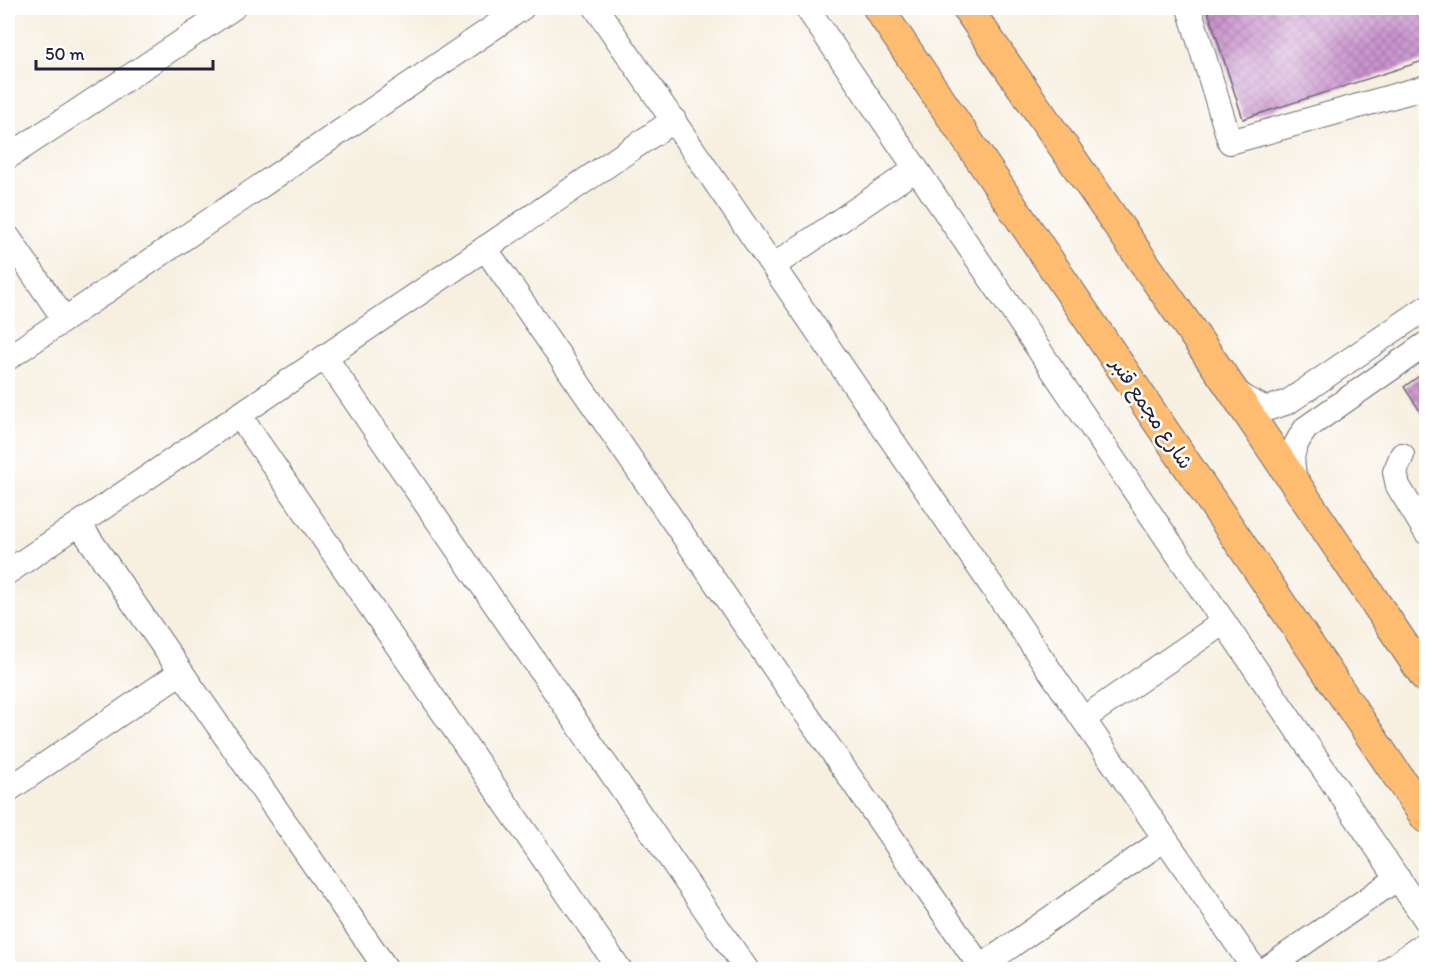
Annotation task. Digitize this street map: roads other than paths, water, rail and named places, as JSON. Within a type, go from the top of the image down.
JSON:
[{"type":"main road","name":"شارع مجمع قنبر","points":[[878,8],[1426,818]]},
{"type":"main road","points":[[967,8],[1229,385],[1426,678]]},
{"type":"street","points":[[8,157],[233,8]]},
{"type":"street","points":[[8,358],[522,8]]},
{"type":"street","points":[[596,8],[1255,969]]},
{"type":"street","points":[[807,8],[1426,920]]},
{"type":"street","points":[[1189,8],[1230,142],[1426,87]]},
{"type":"street","points":[[8,572],[674,120]]},
{"type":"street","points":[[773,266],[916,169]]},
{"type":"street","points":[[8,237],[64,319]]},
{"type":"street","points":[[485,248],[978,968],[1166,839]]},
{"type":"street","points":[[1229,385],[1246,399],[1266,410],[1288,402],[1426,308]]},
{"type":"street","points":[[1297,486],[1292,464],[1294,445],[1306,428],[1426,344]]},
{"type":"street","points":[[325,357],[747,969]]},
{"type":"street","points":[[239,415],[620,969]]},
{"type":"street","points":[[1402,455],[1395,472],[1398,486],[1426,532]]},
{"type":"street","points":[[79,524],[387,969]]},
{"type":"street","points":[[1083,719],[1224,622]]},
{"type":"street","points":[[8,790],[181,672]]},
{"type":"street","points":[[1265,969],[1398,878]]},
{"type":"street","points":[[1388,969],[1426,943]]}]
